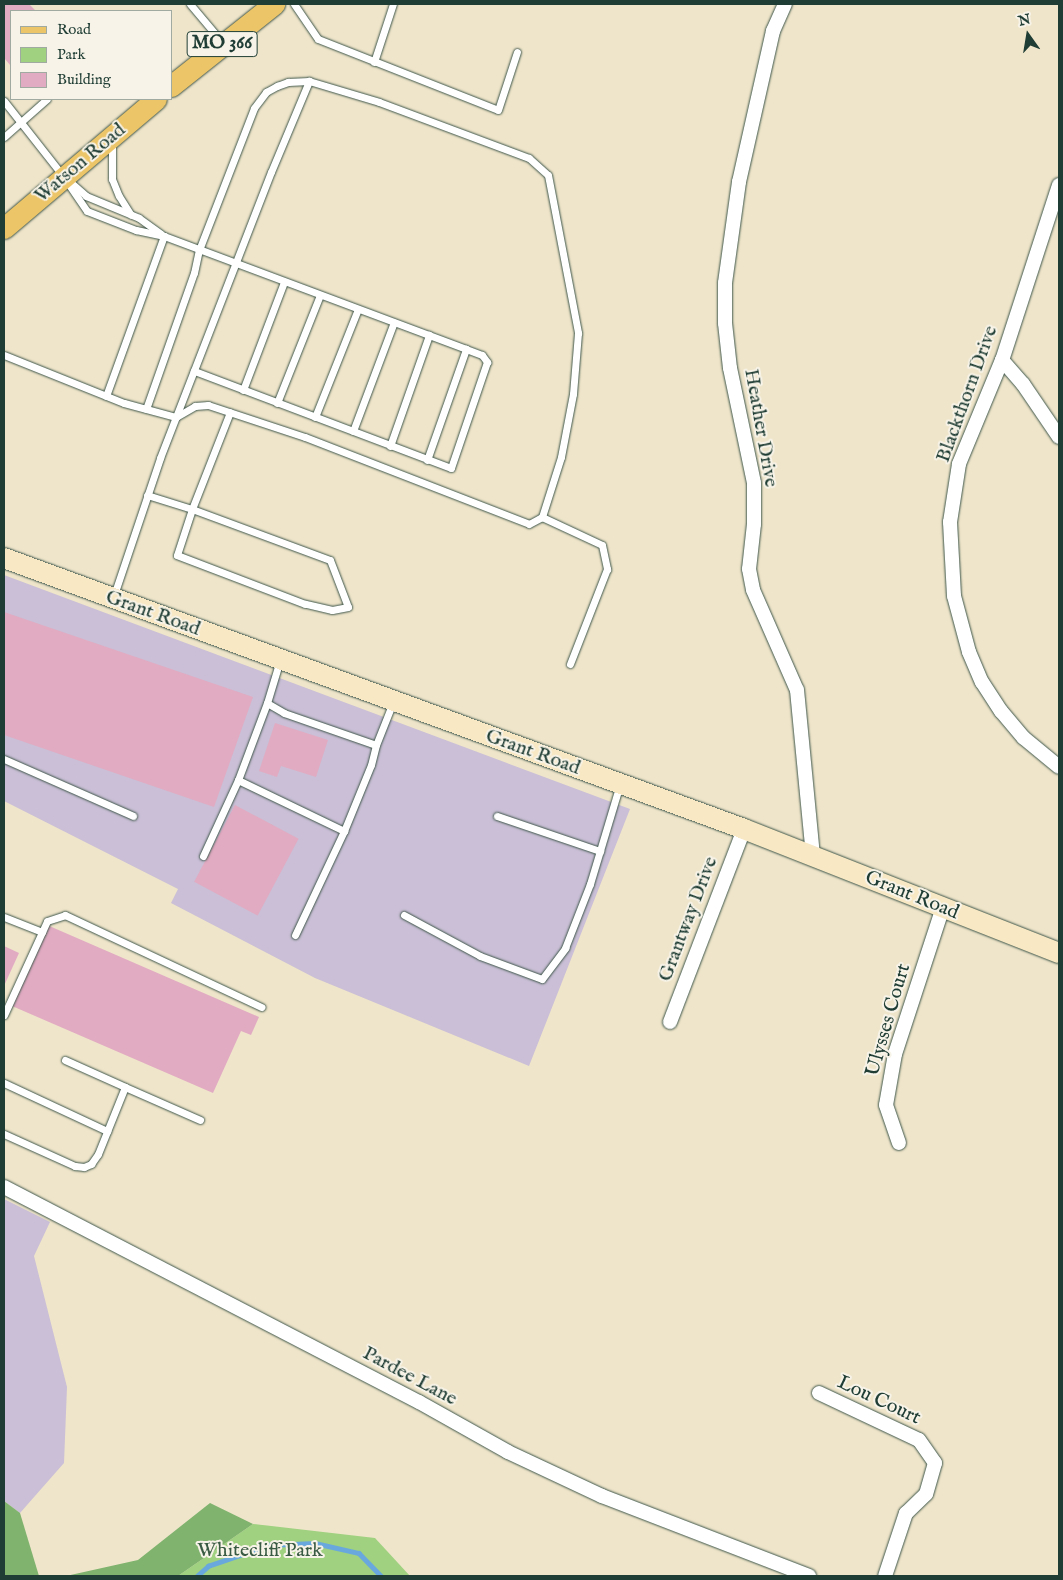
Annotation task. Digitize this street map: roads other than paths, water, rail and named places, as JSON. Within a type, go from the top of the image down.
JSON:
[{"type":"main road","name":"MO 366","points":[[172,85],[270,5]]},
{"type":"main road","name":"Watson Road","points":[[4,228],[155,100]]},
{"type":"street","name":"Heather Drive","points":[[784,4],[774,31],[739,182],[725,283],[725,323],[730,368],[754,483],[754,524],[749,569],[753,590],[793,677],[797,690],[813,856]]},
{"type":"street","name":"Blackthorn Drive","points":[[1059,186],[1002,360],[959,464],[950,522],[954,596],[966,643],[982,682],[1001,711],[1024,738],[1059,767]]},
{"type":"street","points":[[1002,360],[1023,384],[1059,437]]},
{"type":"street","name":"Grant Road","points":[[4,558],[744,829],[1059,953]]},
{"type":"street","name":"Grantway Drive","points":[[670,1022],[744,829]]},
{"type":"street","name":"Ulysses Court","points":[[899,1143],[886,1105],[895,1054],[943,907]]},
{"type":"street","name":"Pardee Lane","points":[[4,1187],[172,1273],[508,1452],[602,1496],[809,1576]]},
{"type":"street","name":"Lou Court","points":[[819,1393],[919,1440],[935,1462],[926,1494],[906,1513],[885,1576]]},
{"type":"lane","points":[[190,4],[223,43]]},
{"type":"lane","points":[[294,4],[318,39],[498,110],[517,52]]},
{"type":"lane","points":[[374,62],[393,4]]},
{"type":"lane","points":[[113,598],[146,495],[235,264],[309,81]]},
{"type":"lane","points":[[4,355],[106,396],[146,409],[176,417],[195,406],[208,405],[230,412],[305,437],[529,524],[542,517],[561,457],[573,394],[578,333],[548,175],[529,158],[379,102],[309,81],[283,84],[266,92],[259,98],[199,250],[194,273],[146,409]]},
{"type":"lane","points":[[4,137],[46,100]]},
{"type":"lane","points":[[4,101],[63,176],[87,211],[136,230],[164,236],[482,355],[488,362],[451,468],[194,371]]},
{"type":"lane","points":[[112,136],[112,179],[119,196],[131,215]]},
{"type":"lane","points":[[63,176],[86,196],[131,215],[164,236]]},
{"type":"lane","points":[[106,396],[164,236]]},
{"type":"lane","points":[[243,390],[284,282]]},
{"type":"lane","points":[[277,403],[320,295]]},
{"type":"lane","points":[[315,417],[358,309]]},
{"type":"lane","points":[[353,431],[394,322]]},
{"type":"lane","points":[[390,446],[428,335]]},
{"type":"lane","points":[[427,460],[466,349]]},
{"type":"lane","points":[[146,495],[192,509],[330,560],[348,607],[332,610],[305,604],[177,555],[192,509],[230,412]]},
{"type":"lane","points":[[542,517],[602,545],[606,561],[607,569],[570,664]]},
{"type":"lane","points":[[203,856],[238,780],[267,703],[280,659]]},
{"type":"lane","points":[[295,935],[344,831],[371,765],[376,745],[393,701]]},
{"type":"lane","points":[[267,703],[284,713],[376,745]]},
{"type":"lane","points":[[4,759],[133,816]]},
{"type":"lane","points":[[238,780],[344,831]]},
{"type":"lane","points":[[404,916],[480,956],[542,979],[565,948],[600,851],[620,784]]},
{"type":"lane","points":[[497,816],[600,851]]},
{"type":"lane","points":[[4,1015],[48,921],[65,915],[261,1007]]},
{"type":"lane","points":[[4,917],[42,932]]},
{"type":"lane","points":[[65,1060],[200,1120]]},
{"type":"lane","points":[[4,1083],[108,1131]]},
{"type":"lane","points":[[4,1134],[75,1166],[84,1167],[91,1164],[98,1154],[125,1087]]},
{"type":"waterway","points":[[197,1576],[208,1566],[269,1545],[315,1543],[359,1553],[381,1576]]},
{"type":"park label","name":"Whitecliff Park","points":[[260,1550]]}]
